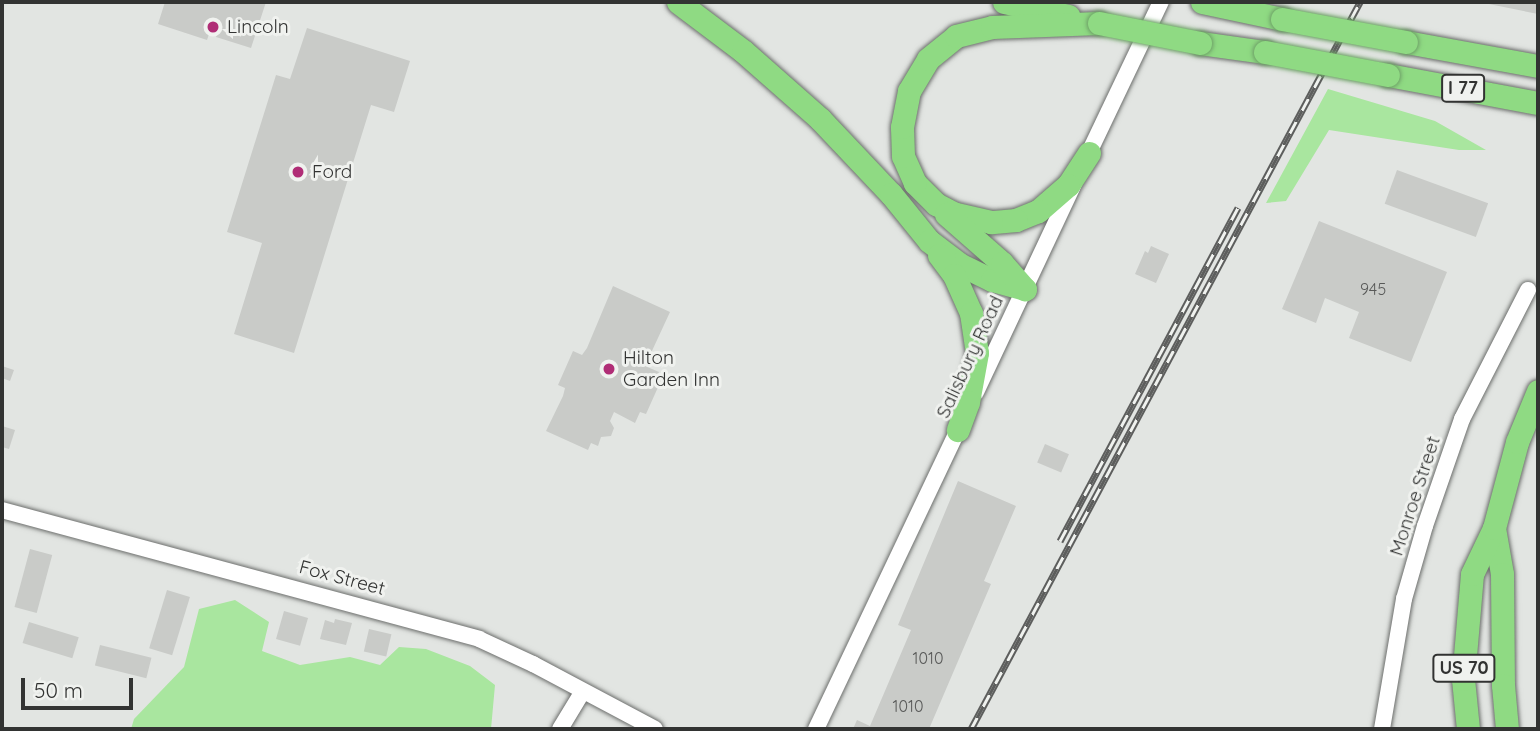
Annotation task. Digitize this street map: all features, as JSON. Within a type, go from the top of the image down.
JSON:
[{"type":"highway","points":[[678,2],[743,51],[820,119],[891,194],[954,275],[971,313],[977,354],[968,402],[958,430]]},
{"type":"highway","name":"I 77","points":[[1004,2],[1200,43],[1265,52],[1538,103]]},
{"type":"highway","name":"I 77","points":[[1210,3],[1282,19],[1538,66]]},
{"type":"highway","points":[[1025,289],[1002,263],[915,184],[903,156],[902,127],[909,91],[928,60],[956,36],[992,27],[1099,23]]},
{"type":"highway","points":[[936,204],[953,213],[991,222],[1016,220],[1038,211],[1068,185],[1089,153]]},
{"type":"highway","points":[[929,241],[959,264],[992,281],[1025,289]]},
{"type":"highway","name":"US 70","points":[[1468,729],[1463,679],[1472,574],[1494,528],[1517,442],[1538,391]]},
{"type":"highway","points":[[1517,442],[1538,416]]},
{"type":"highway","name":"US 70","points":[[1494,528],[1502,574],[1503,685],[1507,729]]},
{"type":"street","name":"Salisbury Road","points":[[816,729],[1161,2]]},
{"type":"street","name":"Monroe Street","points":[[1382,729],[1404,599],[1424,526],[1462,419],[1528,289]]},
{"type":"street","name":"Fox Street","points":[[3,516],[427,623],[479,639],[655,729]]},
{"type":"street","points":[[561,729],[583,691]]},
{"type":"green space","points":[[1328,89],[1435,121],[1486,150],[1459,150],[1329,130],[1286,201],[1266,203]]},
{"type":"green space","points":[[235,600],[269,622],[262,651],[300,665],[350,657],[380,665],[399,647],[426,649],[470,666],[495,685],[491,729],[131,729],[134,719],[184,667],[199,609]]},
{"type":"building","name":"Lincoln","points":[[165,2],[266,2],[251,48],[216,37],[217,33],[210,31],[207,40],[158,24]]},
{"type":"building","points":[[1484,2],[1538,2],[1538,14],[1484,3]]},
{"type":"building","name":"Ford","points":[[307,28],[410,61],[394,112],[371,105],[294,353],[234,334],[262,243],[227,232],[276,75],[290,79]]},
{"type":"building","points":[[1397,170],[1488,203],[1476,237],[1385,204]]},
{"type":"building","points":[[1319,221],[1447,272],[1411,362],[1349,338],[1359,312],[1325,298],[1316,323],[1282,309]]},
{"type":"building","points":[[1151,246],[1169,254],[1156,283],[1135,274],[1145,251],[1148,253]]},
{"type":"building","name":"Hilton Garden Inn","points":[[613,286],[670,312],[645,366],[659,372],[654,383],[659,385],[646,414],[640,412],[635,423],[614,412],[610,421],[614,428],[611,436],[601,437],[598,446],[591,443],[588,450],[546,431],[563,396],[565,388],[558,385],[573,351],[582,355],[587,348]]},
{"type":"building","points":[[2,366],[14,370],[10,381],[2,378]]},
{"type":"building","points":[[2,426],[15,430],[9,449],[2,447]]},
{"type":"building","points":[[1045,444],[1069,454],[1061,473],[1037,462]]},
{"type":"building","points":[[958,481],[1016,506],[984,581],[991,584],[929,729],[853,729],[857,720],[870,726],[911,630],[898,625]]},
{"type":"building","points":[[30,549],[52,555],[37,613],[14,607]]},
{"type":"building","points":[[167,590],[190,597],[172,655],[149,648]]},
{"type":"building","points":[[284,611],[308,618],[300,646],[276,639]]},
{"type":"building","points":[[335,619],[352,623],[346,645],[320,639],[325,620],[334,623]]},
{"type":"building","points":[[29,622],[79,637],[72,658],[23,643]]},
{"type":"building","points":[[369,629],[391,634],[386,657],[364,651]]},
{"type":"building","points":[[100,645],[151,658],[146,678],[95,665]]},
{"type":"railway","points":[[971,729],[1360,2]]},
{"type":"railway","points":[[1060,541],[1238,207]]},
{"type":"place","name":"Lincoln","points":[[213,27]]},
{"type":"place","name":"Ford","points":[[298,172]]},
{"type":"place","name":"Hilton Garden Inn","points":[[609,369]]}]
